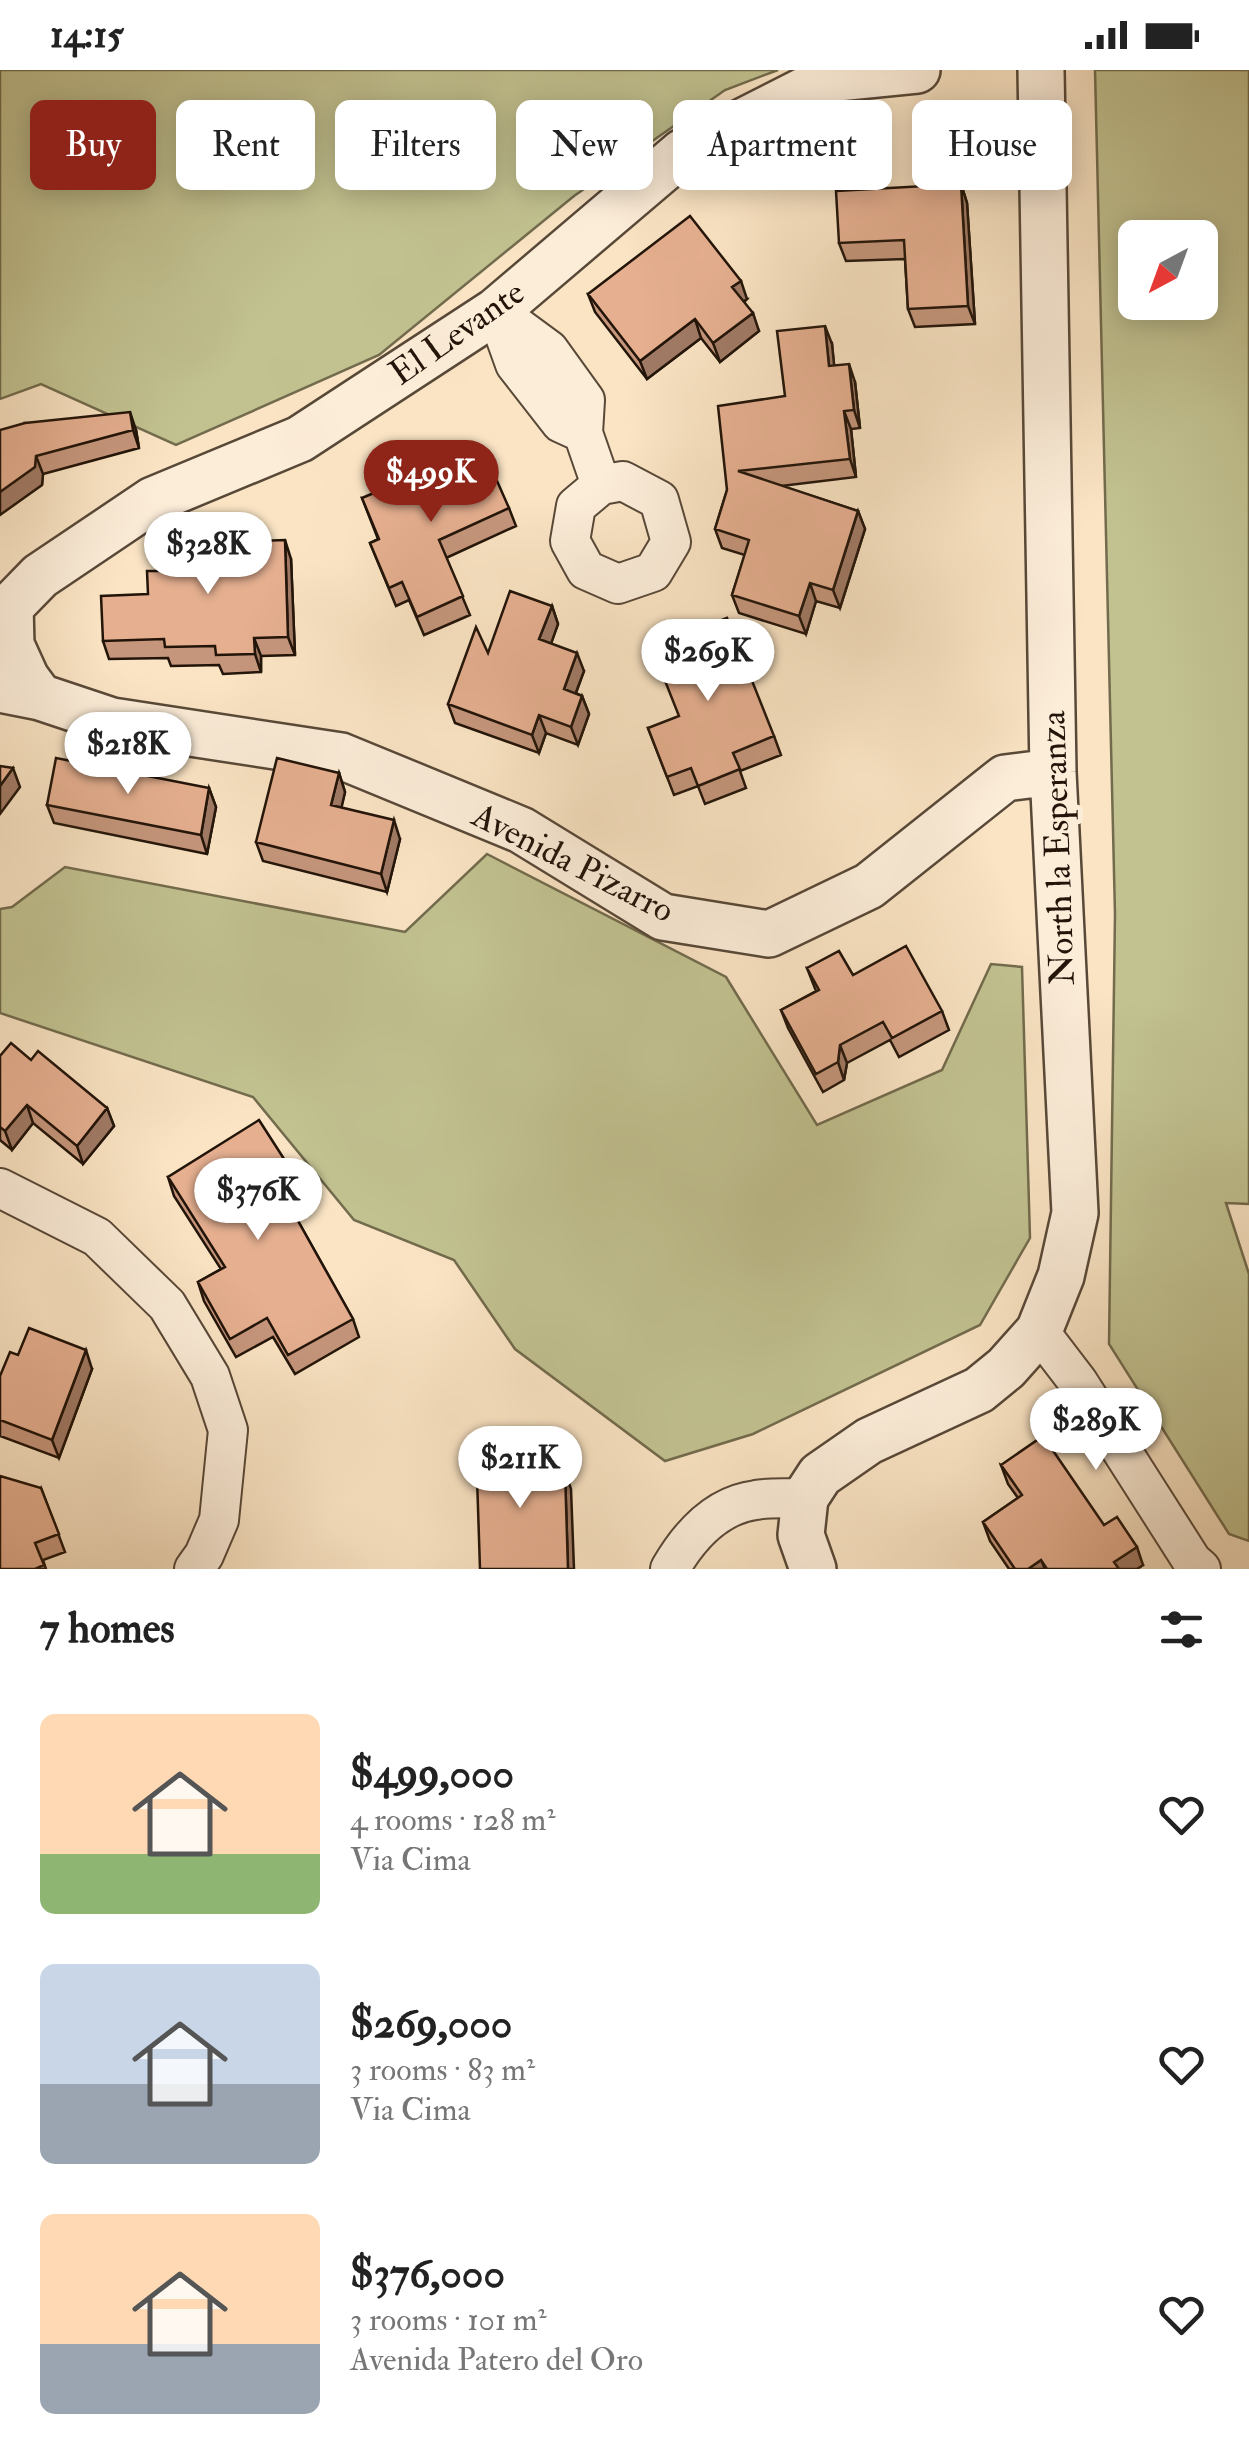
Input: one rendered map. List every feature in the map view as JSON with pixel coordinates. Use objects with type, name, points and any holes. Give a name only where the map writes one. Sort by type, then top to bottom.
[{"type":"street","name":"El Levante","points":[[5,612],[40,576],[153,500],[300,439],[496,312],[683,152],[827,79],[916,70]]},
{"type":"street","name":"North la Esperanza","points":[[805,1498],[820,1475],[870,1440],[979,1390],[1006,1368],[1039,1331],[1062,1276],[1075,1214],[1054,772],[1041,70]]},
{"type":"street","points":[[496,312],[549,350],[585,400],[583,433],[600,486]]},
{"type":"street","points":[[5,612],[11,645],[26,678],[20,693]]},
{"type":"street","name":"Avenida Pizarro","points":[[20,693],[112,721],[341,756],[521,830],[663,917],[768,934],[869,886],[1005,778],[1054,772]]},
{"type":"street","points":[[0,1188],[97,1237],[166,1305],[210,1376],[228,1430],[219,1520],[194,1569]]},
{"type":"street","points":[[1039,1331],[1078,1382],[1192,1561],[1201,1569]]},
{"type":"street","points":[[670,1569],[686,1542],[720,1512],[754,1500],[805,1498],[801,1535],[813,1569]]},
{"type":"green space","points":[[0,70],[778,70],[725,90],[711,100],[673,100],[673,127],[653,141],[653,100],[516,100],[516,190],[583,190],[379,355],[176,445],[41,384],[0,399]]},
{"type":"green space","points":[[1095,70],[1249,70],[1249,1204],[1226,1203],[1249,1274],[1249,1541],[1229,1534],[1109,1344],[1115,914]]},
{"type":"green space","points":[[487,854],[726,977],[817,1125],[942,1070],[991,964],[1022,967],[1030,1238],[980,1325],[753,1434],[665,1461],[515,1349],[454,1260],[354,1220],[253,1097],[0,1013],[0,909],[12,907],[65,867],[405,932]]},
{"type":"building","points":[[961,190],[968,306],[908,309],[904,240],[839,243],[836,191]]},
{"type":"building","points":[[690,216],[741,281],[732,287],[753,313],[713,343],[695,319],[640,361],[588,294]]},
{"type":"building","points":[[825,326],[829,366],[849,364],[854,410],[844,411],[850,459],[738,471],[858,511],[833,590],[810,583],[799,616],[732,595],[749,540],[715,529],[727,490],[718,406],[785,396],[777,331]]},
{"type":"building","points":[[130,412],[133,430],[36,456],[35,467],[0,492],[0,430],[25,423]]},
{"type":"building","points":[[482,447],[509,508],[439,540],[463,596],[417,617],[402,582],[389,588],[370,543],[379,539],[362,498]]},
{"type":"building","points":[[257,530],[258,541],[285,540],[288,637],[254,638],[255,654],[216,655],[215,646],[165,647],[164,639],[103,641],[101,596],[148,594],[147,571],[166,571],[165,548],[206,546],[205,531]]},
{"type":"building","points":[[510,591],[552,606],[539,639],[577,653],[564,689],[582,696],[571,727],[539,715],[532,735],[448,704],[476,627],[488,653]]},
{"type":"building","points":[[727,618],[774,736],[733,753],[740,769],[698,786],[691,768],[667,777],[648,728],[679,716],[652,648]]},
{"type":"building","points":[[56,758],[209,788],[201,835],[47,805]]},
{"type":"building","points":[[277,758],[339,773],[331,805],[394,820],[381,874],[256,842]]},
{"type":"building","points":[[0,766],[13,768],[0,786]]},
{"type":"building","points":[[906,946],[942,1011],[892,1038],[883,1022],[840,1045],[838,1062],[816,1074],[781,1010],[819,990],[807,968],[839,951],[853,975]]},
{"type":"building","points":[[11,1043],[31,1060],[38,1051],[107,1108],[77,1146],[27,1105],[5,1131],[0,1127],[0,1056]]},
{"type":"building","points":[[259,1120],[295,1176],[279,1187],[353,1319],[288,1355],[267,1318],[230,1339],[198,1282],[225,1267],[168,1177]]},
{"type":"building","points":[[29,1328],[86,1350],[52,1440],[0,1420],[0,1376],[10,1352],[18,1355]]},
{"type":"building","points":[[1043,1436],[1104,1525],[1117,1517],[1137,1547],[1114,1562],[1119,1569],[1047,1569],[1041,1560],[1028,1569],[1015,1569],[983,1522],[1022,1495],[1001,1465]]},
{"type":"building","points":[[535,1445],[536,1471],[565,1471],[568,1569],[480,1569],[476,1447]]},
{"type":"building","points":[[0,1476],[41,1488],[59,1534],[35,1543],[44,1565],[35,1569],[0,1569]]}]
